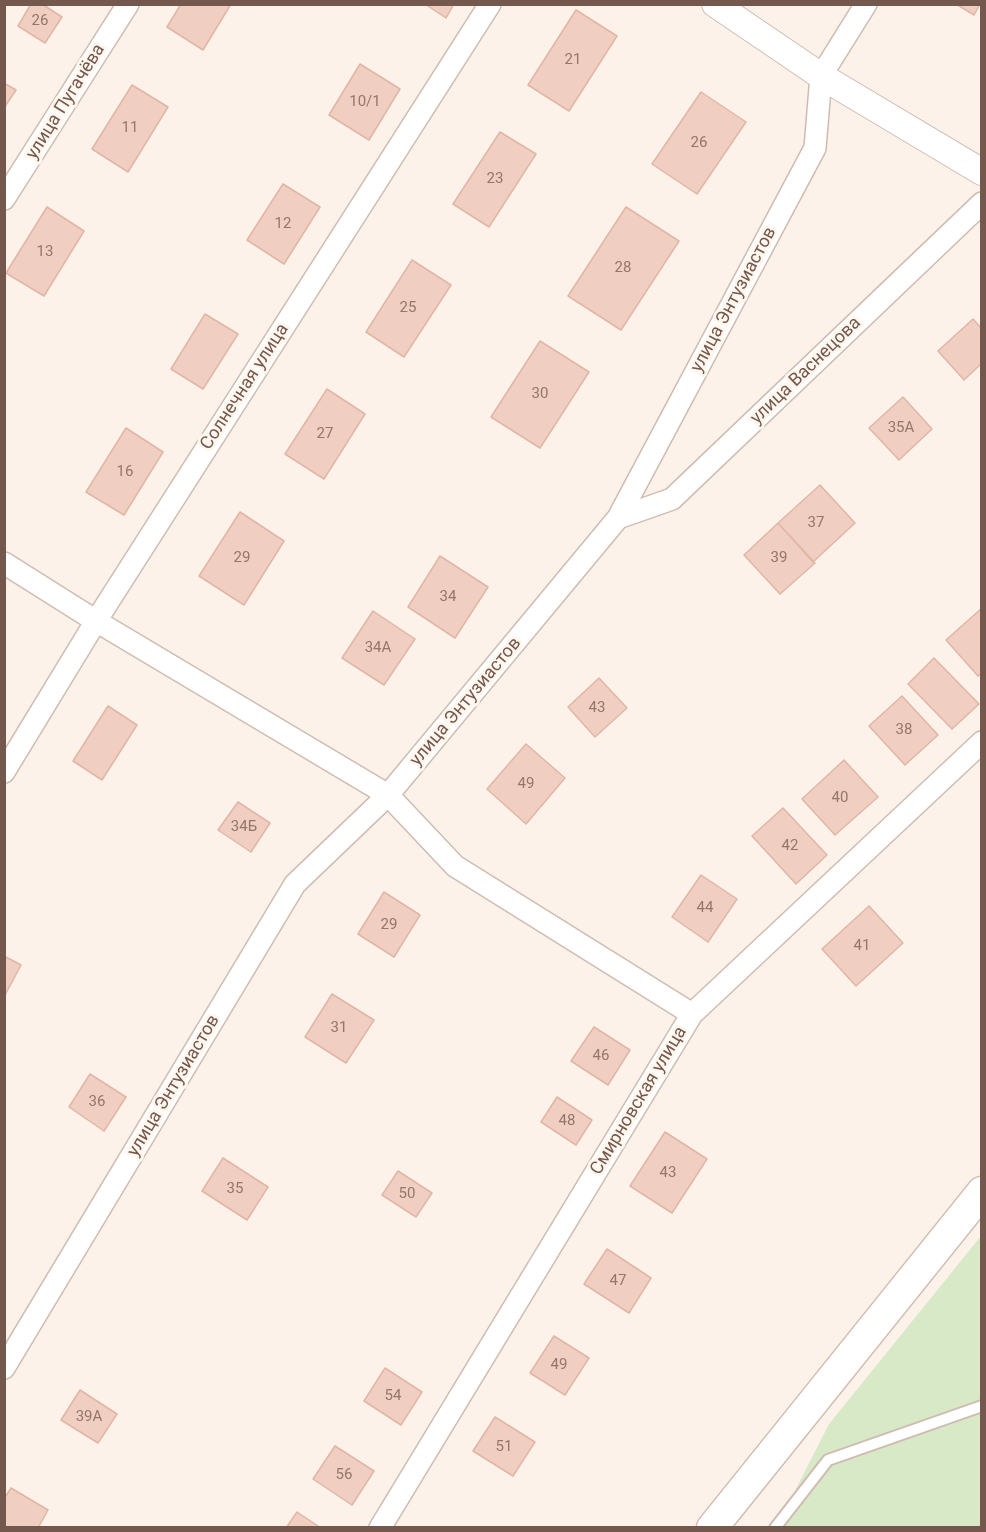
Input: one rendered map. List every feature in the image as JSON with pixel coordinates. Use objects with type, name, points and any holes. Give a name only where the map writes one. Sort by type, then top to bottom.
[{"type":"main road","points":[[712,1527],[981,1192]]},
{"type":"street","name":"улица Пугачёва","points":[[4,199],[128,4]]},
{"type":"street","name":"Солнечная улица","points":[[4,772],[96,621],[490,4]]},
{"type":"street","points":[[716,4],[821,76],[981,172]]},
{"type":"street","name":"улица Энтузиастов","points":[[4,1368],[295,884],[388,795],[618,518],[815,148],[821,76],[866,4]]},
{"type":"street","name":"улица Васнецова","points":[[618,518],[672,499],[981,202]]},
{"type":"street","points":[[4,563],[96,621],[388,795],[455,866],[692,1014]]},
{"type":"street","name":"Смирновская улица","points":[[380,1527],[692,1014],[981,742]]},
{"type":"lane","points":[[775,1527],[828,1460],[981,1406]]},
{"type":"green space","points":[[981,1236],[981,1527],[776,1528],[829,1424]]},
{"type":"building","points":[[31,4],[42,4],[62,17],[45,43],[18,26]]},
{"type":"building","points":[[181,4],[231,4],[203,50],[167,27]]},
{"type":"building","points":[[425,4],[454,4],[446,18]]},
{"type":"building","points":[[956,4],[980,4],[974,15]]},
{"type":"building","points":[[576,10],[617,36],[569,111],[528,85]]},
{"type":"building","points":[[360,64],[400,89],[369,140],[329,115]]},
{"type":"building","points":[[4,83],[16,90],[4,108]]},
{"type":"building","points":[[132,85],[168,107],[128,172],[92,149]]},
{"type":"building","points":[[701,92],[746,122],[697,194],[652,164]]},
{"type":"building","points":[[500,132],[536,154],[489,227],[453,204]]},
{"type":"building","points":[[283,184],[320,207],[284,264],[247,240]]},
{"type":"building","points":[[47,207],[84,231],[44,296],[6,273]]},
{"type":"building","points":[[626,207],[679,241],[621,330],[568,296]]},
{"type":"building","points":[[412,260],[451,285],[404,357],[366,332]]},
{"type":"building","points":[[205,314],[238,334],[203,389],[171,369]]},
{"type":"building","points":[[973,319],[982,329],[982,363],[964,380],[938,351]]},
{"type":"building","points":[[540,341],[589,372],[540,448],[491,417]]},
{"type":"building","points":[[327,389],[365,414],[324,479],[285,454]]},
{"type":"building","points":[[903,397],[932,429],[899,460],[869,428]]},
{"type":"building","points":[[126,428],[163,452],[124,515],[86,492]]},
{"type":"building","points":[[820,485],[855,523],[813,562],[778,523]]},
{"type":"building","points":[[240,512],[284,541],[244,605],[199,576]]},
{"type":"building","points":[[778,523],[815,563],[780,594],[744,555]]},
{"type":"building","points":[[440,556],[488,587],[455,638],[408,607]]},
{"type":"building","points":[[982,608],[982,673],[978,676],[946,640]]},
{"type":"building","points":[[373,611],[415,639],[384,685],[342,658]]},
{"type":"building","points":[[934,658],[979,704],[952,729],[908,684]]},
{"type":"building","points":[[599,678],[627,708],[595,737],[568,707]]},
{"type":"building","points":[[902,696],[938,735],[905,765],[869,726]]},
{"type":"building","points":[[108,706],[137,725],[102,780],[73,761]]},
{"type":"building","points":[[526,744],[565,778],[526,824],[487,789]]},
{"type":"building","points":[[844,760],[878,797],[835,835],[802,799]]},
{"type":"building","points":[[238,802],[270,823],[251,852],[218,830]]},
{"type":"building","points":[[783,808],[827,855],[796,884],[752,836]]},
{"type":"building","points":[[701,875],[737,899],[708,942],[672,917]]},
{"type":"building","points":[[384,892],[420,915],[394,957],[358,934]]},
{"type":"building","points":[[869,906],[903,943],[856,986],[822,949]]},
{"type":"building","points":[[4,956],[21,965],[4,997]]},
{"type":"building","points":[[332,994],[374,1020],[346,1063],[305,1037]]},
{"type":"building","points":[[594,1027],[630,1050],[608,1085],[571,1061]]},
{"type":"building","points":[[90,1074],[126,1097],[104,1131],[69,1107]]},
{"type":"building","points":[[557,1097],[592,1120],[576,1145],[541,1122]]},
{"type":"building","points":[[665,1132],[707,1159],[672,1213],[630,1186]]},
{"type":"building","points":[[223,1158],[268,1187],[247,1220],[202,1191]]},
{"type":"building","points":[[398,1171],[432,1193],[416,1217],[382,1195]]},
{"type":"building","points":[[607,1249],[651,1278],[629,1313],[584,1284]]},
{"type":"building","points":[[554,1336],[589,1358],[565,1395],[530,1373]]},
{"type":"building","points":[[385,1368],[422,1392],[401,1425],[364,1401]]},
{"type":"building","points":[[80,1390],[117,1414],[98,1443],[61,1420]]},
{"type":"building","points":[[495,1417],[535,1442],[513,1476],[473,1451]]},
{"type":"building","points":[[335,1446],[374,1471],[352,1505],[313,1479]]},
{"type":"building","points":[[11,1488],[48,1510],[38,1528],[4,1528],[4,1499]]},
{"type":"building","points":[[297,1512],[321,1528],[286,1528]]}]
